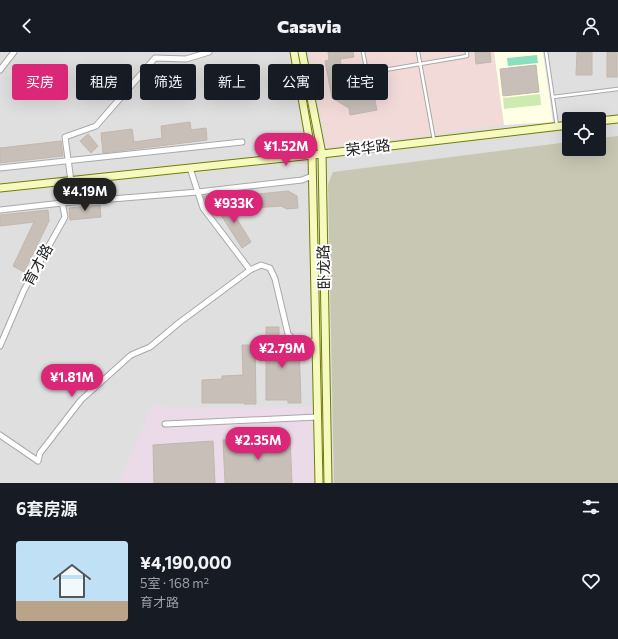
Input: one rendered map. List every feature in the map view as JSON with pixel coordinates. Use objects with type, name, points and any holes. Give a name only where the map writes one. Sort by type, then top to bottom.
[{"type":"main road","name":"卧龙路","points":[[294,52],[312,155],[319,483]]},
{"type":"main road","name":"卧龙路","points":[[302,52],[322,154],[328,483]]},
{"type":"main road","points":[[606,120],[618,119]]},
{"type":"main road","name":"荣华路","points":[[0,188],[322,154],[562,126]]},
{"type":"street","points":[[0,70],[14,52]]},
{"type":"street","points":[[71,180],[66,137],[96,126],[156,58],[186,59],[209,52]]},
{"type":"street","points":[[0,168],[242,142]]},
{"type":"street","points":[[190,168],[203,208],[250,270]]},
{"type":"street","points":[[0,210],[62,203],[198,192],[302,180],[312,176]]},
{"type":"street","name":"育才路","points":[[0,346],[24,290],[65,217],[58,182]]},
{"type":"street","points":[[0,435],[38,461],[40,453],[81,400],[131,355],[150,347],[180,322],[250,270],[261,266],[270,268],[275,279],[288,334],[294,340],[316,342]]},
{"type":"street","points":[[165,424],[318,417]]},
{"type":"lane","points":[[363,52],[367,73],[467,56],[467,52]]},
{"type":"lane","points":[[418,52],[434,141]]},
{"type":"lane","points":[[546,52],[557,126]]},
{"type":"lane","points":[[553,98],[618,89]]},
{"type":"shaded area","points":[[0,52],[618,52],[618,483],[0,483]]},
{"type":"shaded area","points":[[309,52],[494,52],[504,125],[327,148],[318,100],[324,100],[324,64],[311,64]]},
{"type":"shaded area","points":[[494,52],[543,52],[553,122],[504,125]]},
{"type":"shaded area","points":[[618,136],[618,483],[334,483],[328,184],[333,172],[562,143],[562,156],[606,156],[606,137]]},
{"type":"shaded area","points":[[154,402],[167,408],[318,407],[319,483],[118,483]]},
{"type":"green space","points":[[537,55],[538,63],[508,66],[507,58]]},
{"type":"green space","points":[[540,94],[541,105],[504,109],[503,98]]},
{"type":"building","points":[[328,52],[353,52],[354,57],[340,59],[341,64],[332,64],[332,98],[325,61],[329,60]]},
{"type":"building","points":[[475,52],[490,52],[491,62],[476,64]]},
{"type":"building","points":[[577,52],[592,52],[592,75],[576,75]]},
{"type":"building","points":[[607,52],[617,52],[617,77],[607,77]]},
{"type":"building","points":[[536,65],[539,92],[503,96],[500,69]]},
{"type":"building","points":[[335,100],[375,100],[377,110],[350,115],[349,108]]},
{"type":"building","points":[[190,122],[191,130],[206,128],[207,140],[103,153],[101,133],[132,129],[134,142],[162,138],[161,126]]},
{"type":"building","points":[[88,134],[98,146],[91,153],[80,141]]},
{"type":"building","points":[[61,141],[63,156],[0,163],[0,148]]},
{"type":"building","points":[[288,191],[297,196],[298,208],[287,209],[281,206],[239,209],[238,196]]},
{"type":"building","points":[[214,195],[215,207],[208,207],[203,196]]},
{"type":"building","points":[[226,201],[251,242],[242,248],[216,207]]},
{"type":"building","points":[[100,205],[101,217],[70,220],[69,208]]},
{"type":"building","points":[[48,210],[49,221],[24,272],[13,266],[34,222],[0,226],[0,215]]},
{"type":"building","points":[[266,327],[279,327],[279,344],[299,344],[301,403],[288,403],[288,400],[266,400]]},
{"type":"building","points":[[242,345],[255,345],[256,404],[202,403],[202,380],[222,379],[222,376],[243,375]]},
{"type":"building","points":[[290,437],[292,483],[225,483],[223,440]]},
{"type":"building","points":[[213,441],[215,483],[154,483],[153,445]]}]
